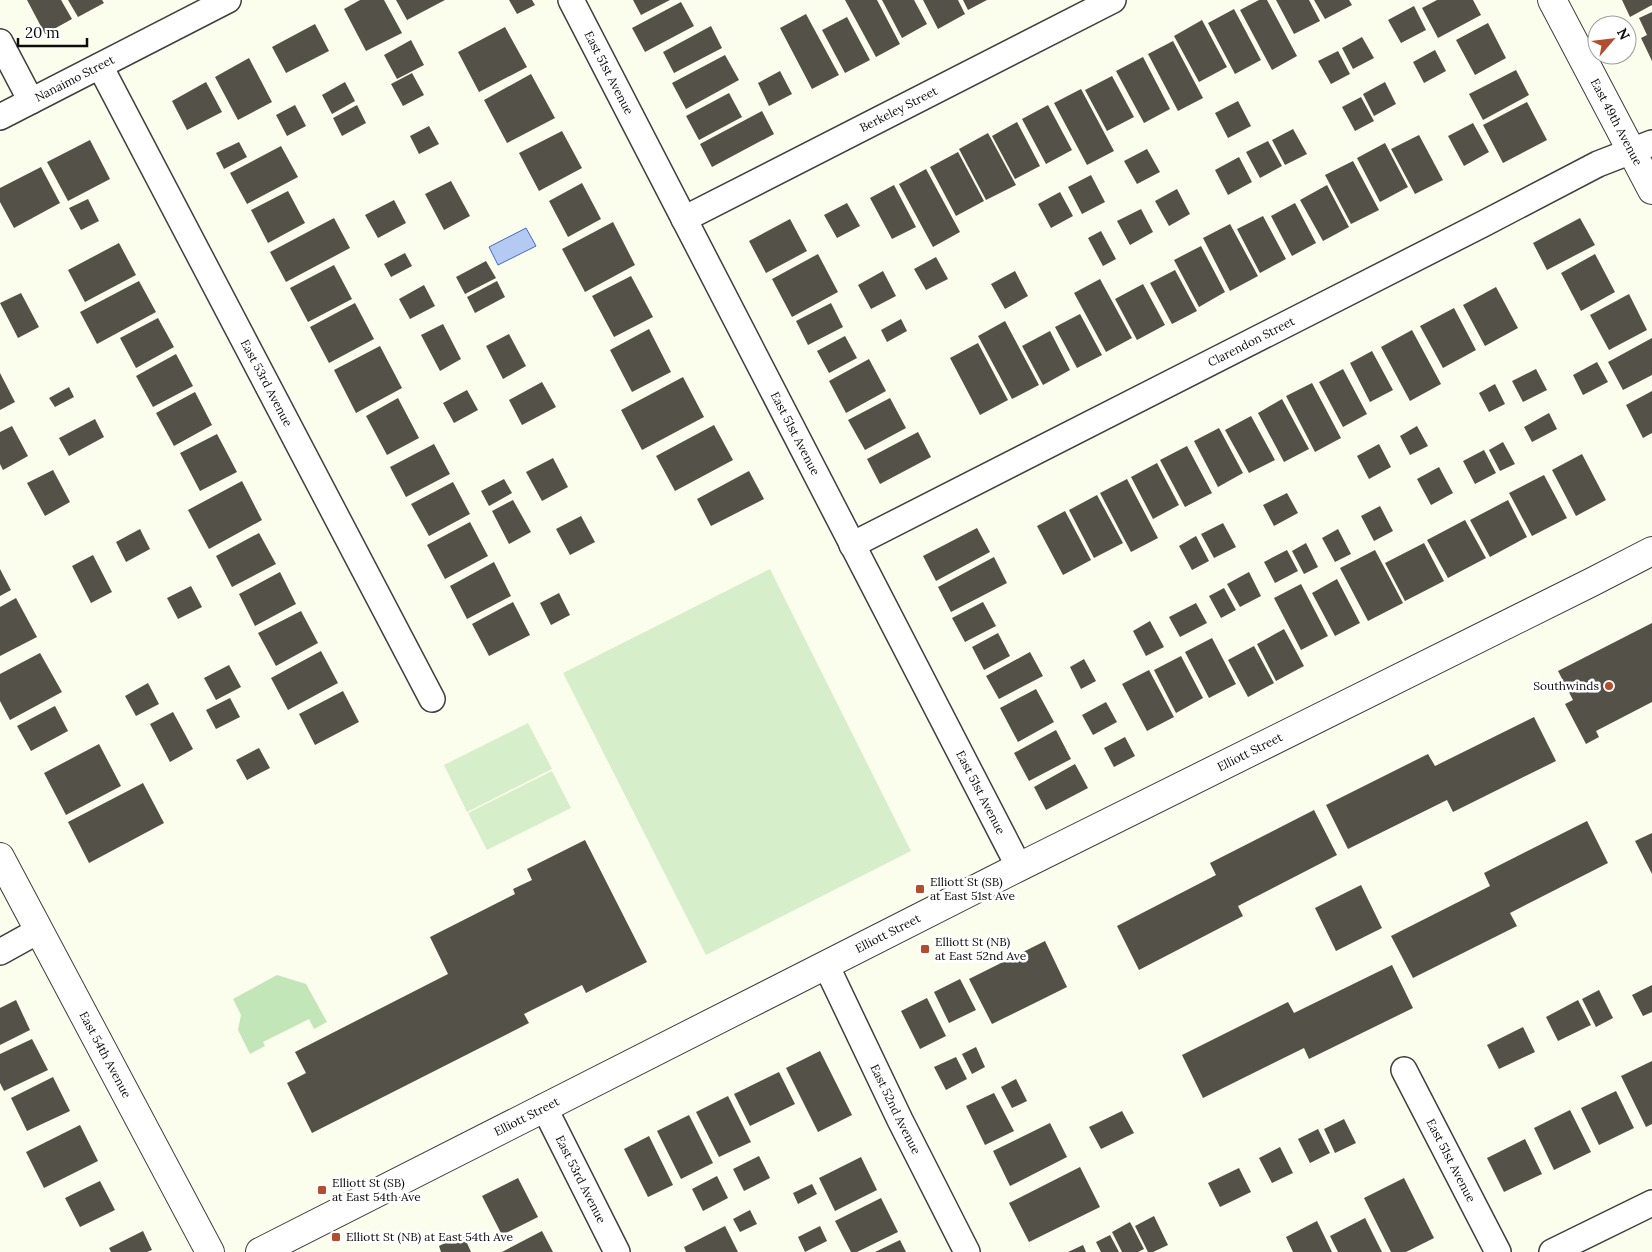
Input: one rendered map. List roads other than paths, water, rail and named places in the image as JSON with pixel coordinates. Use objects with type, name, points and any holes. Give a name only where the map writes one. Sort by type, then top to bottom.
[{"type":"street","name":"Nanaimo Street","points":[[0,117],[228,0]]},
{"type":"street","name":"East 51st Avenue","points":[[571,0],[1019,866]]},
{"type":"street","name":"Berkeley Street","points":[[684,219],[1113,0]]},
{"type":"street","name":"East 49th Avenue","points":[[1552,0],[1642,147],[1652,190]]},
{"type":"street","points":[[0,42],[31,101]]},
{"type":"street","name":"East 53rd Avenue","points":[[100,66],[432,698]]},
{"type":"street","name":"Clarendon Street","points":[[852,545],[1598,164],[1642,147]]},
{"type":"street","name":"Elliott Street","points":[[260,1252],[1019,866],[1652,551]]},
{"type":"street","name":"East 54th Avenue","points":[[0,857],[210,1252]]},
{"type":"street","points":[[0,952],[38,931]]},
{"type":"street","name":"East 52nd Avenue","points":[[826,965],[900,1120],[967,1252]]},
{"type":"street","name":"East 51st Avenue","points":[[1404,1070],[1498,1252]]},
{"type":"street","name":"East 53rd Avenue","points":[[544,1107],[617,1252]]},
{"type":"street","points":[[1552,1252],[1652,1203]]},
{"type":"water","points":[[526,228],[536,246],[498,265],[489,247]]},
{"type":"place","name":"Southwinds","points":[[1609,686]]},
{"type":"place","name":"Elliott St (SB) at East 51st Ave","points":[[920,889]]},
{"type":"place","name":"Elliott St (NB) at East 52nd Ave","points":[[925,949]]},
{"type":"place","name":"Elliott St (SB) at East 54th Ave","points":[[322,1190]]},
{"type":"place","name":"Elliott St (NB) at East 54th Ave","points":[[336,1237]]}]
